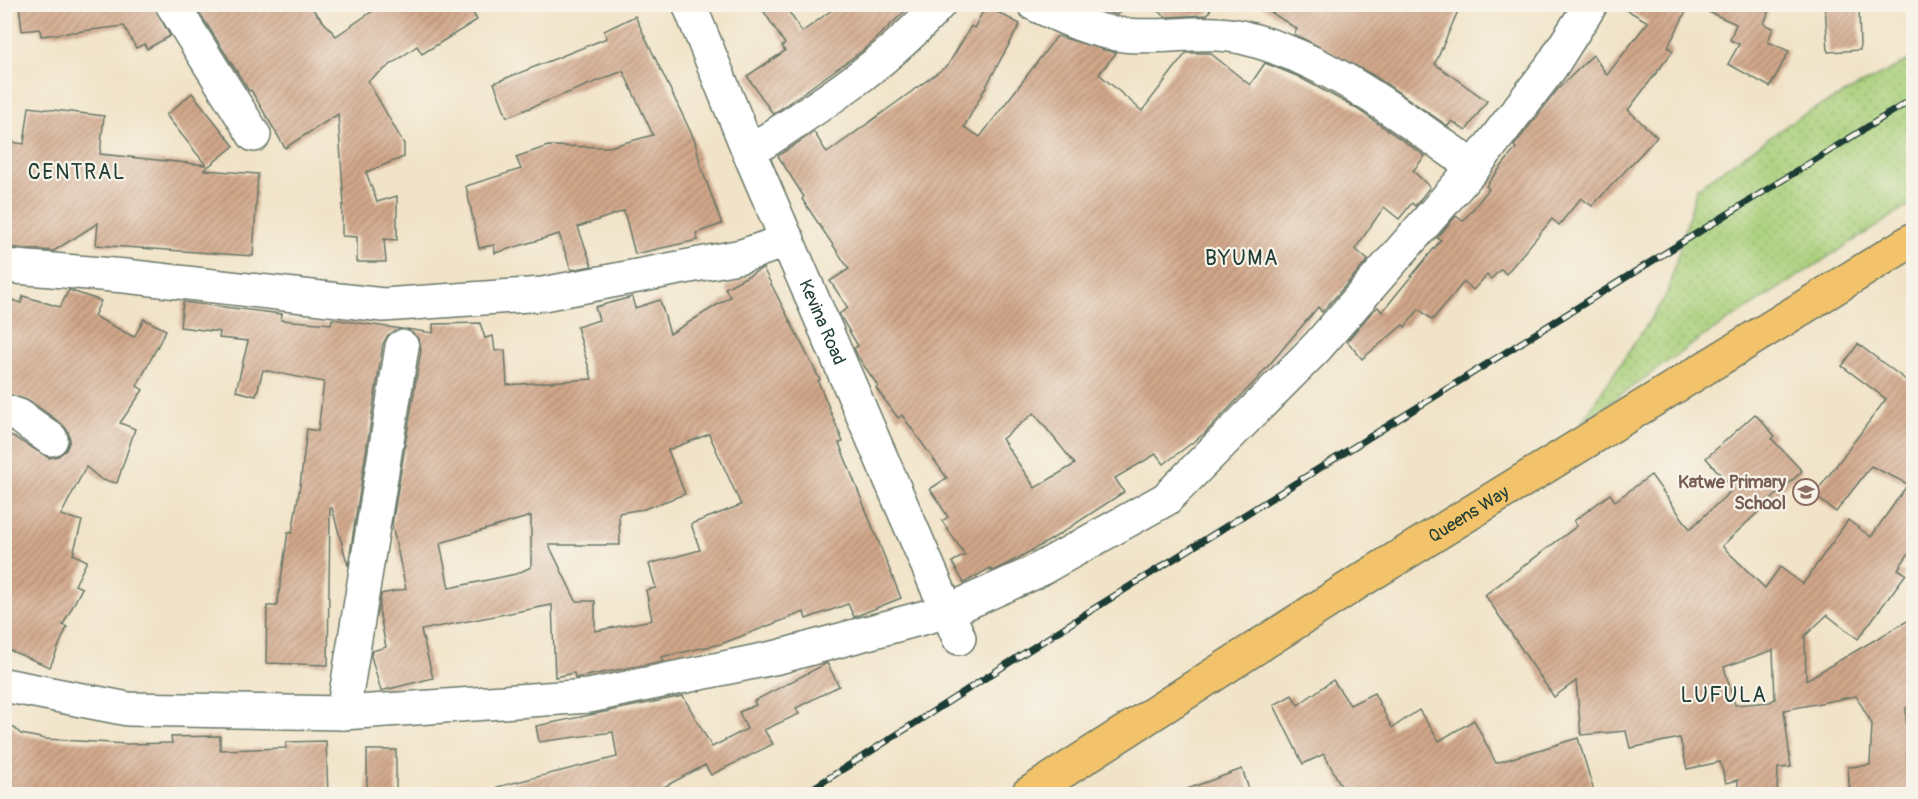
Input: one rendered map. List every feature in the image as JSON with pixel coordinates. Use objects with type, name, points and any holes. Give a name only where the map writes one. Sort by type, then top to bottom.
[{"type":"highway","name":"Queens Way","points":[[1028,795],[1360,581],[1914,239]]},
{"type":"street","points":[[172,4],[254,135]]},
{"type":"street","name":"Kevina Road","points":[[689,4],[749,152],[954,625]]},
{"type":"street","points":[[749,152],[873,67],[915,32],[939,4]]},
{"type":"street","points":[[1034,4],[1085,28],[1124,35],[1168,37],[1213,33],[1242,38],[1316,63],[1364,90],[1474,167]]},
{"type":"street","points":[[4,684],[128,709],[343,713],[589,696],[778,657],[954,625],[1033,573],[1166,499],[1317,347],[1474,167],[1551,67],[1591,4]]},
{"type":"street","points":[[4,266],[125,276],[383,305],[543,294],[742,256],[788,240]]},
{"type":"street","points":[[343,713],[402,347]]},
{"type":"street","points":[[4,411],[19,416],[51,440]]},
{"type":"green space","points":[[1913,58],[1913,203],[1704,336],[1581,423],[1666,296],[1697,188],[1799,117]]},
{"type":"building","points":[[19,4],[153,4],[170,36],[147,49],[144,44],[136,48],[124,26],[41,36],[40,29],[22,31]]},
{"type":"building","points":[[194,4],[308,4],[336,36],[383,4],[468,4],[477,20],[422,54],[417,46],[368,81],[404,144],[404,157],[366,172],[377,202],[397,196],[397,240],[384,239],[386,262],[357,262],[357,237],[342,236],[342,205],[344,205],[338,114],[285,148],[251,90],[249,91]]},
{"type":"building","points":[[759,4],[784,4],[802,32],[840,4],[913,4],[862,51],[773,114],[747,76],[785,51],[782,46],[785,44]]},
{"type":"building","points":[[1091,4],[1126,4],[1117,15],[1089,7]]},
{"type":"building","points":[[1148,4],[1214,4],[1207,15],[1166,17]]},
{"type":"building","points":[[1258,4],[1461,4],[1435,64],[1487,101],[1466,131],[1452,121],[1448,126],[1373,75],[1294,34],[1297,29]]},
{"type":"building","points":[[1616,4],[1690,4],[1668,47],[1673,51],[1628,110],[1657,137],[1592,206],[1581,198],[1559,225],[1552,219],[1506,274],[1501,269],[1491,279],[1487,275],[1473,290],[1464,282],[1432,320],[1419,309],[1405,327],[1403,325],[1362,359],[1347,341],[1378,307],[1382,312],[1441,240],[1437,238],[1456,216],[1463,221],[1489,189],[1486,186],[1516,148],[1514,146],[1558,89],[1593,55],[1607,75],[1648,22]]},
{"type":"building","points":[[1691,4],[1771,4],[1764,24],[1773,28],[1768,42],[1789,51],[1770,87],[1728,64],[1739,44],[1730,40],[1736,24]]},
{"type":"building","points":[[1825,4],[1859,4],[1860,50],[1828,52]]},
{"type":"building","points":[[986,6],[1020,24],[964,127],[980,137],[1057,36],[1116,53],[1099,74],[1142,111],[1186,53],[1210,53],[1250,85],[1265,63],[1297,76],[1354,107],[1425,156],[1413,171],[1430,187],[1415,206],[1412,203],[1399,219],[1384,207],[1355,249],[1368,260],[1322,312],[1318,307],[1259,377],[1205,433],[1164,464],[1156,454],[1115,478],[1124,492],[1052,539],[1009,563],[992,571],[990,568],[964,583],[952,562],[965,555],[942,521],[948,517],[930,489],[947,478],[902,415],[898,418],[876,388],[878,386],[858,357],[854,348],[858,346],[839,314],[848,308],[830,281],[849,269],[802,199],[804,197],[778,156],[814,132],[827,153],[948,65],[971,26],[974,28]],"holes":[[[1034,413],[1075,464],[1035,488],[1002,439]]]},
{"type":"building","points":[[635,16],[695,141],[701,167],[722,224],[696,233],[698,240],[635,254],[624,211],[578,227],[592,266],[571,270],[559,234],[495,253],[494,245],[479,248],[466,186],[521,169],[516,157],[548,146],[609,147],[653,135],[623,71],[507,117],[494,83],[607,38],[604,31]]},
{"type":"building","points":[[192,93],[234,146],[204,170],[258,174],[253,256],[96,245],[98,223],[54,251],[4,247],[4,141],[24,144],[29,107],[104,116],[100,154],[206,165],[166,115]]},
{"type":"building","points":[[763,268],[820,380],[818,381],[843,442],[839,443],[901,598],[854,617],[848,604],[806,619],[804,612],[721,644],[661,657],[664,661],[575,678],[574,673],[555,677],[552,605],[421,630],[433,678],[381,691],[371,656],[372,651],[386,647],[379,610],[381,594],[406,589],[392,525],[421,350],[419,340],[407,329],[433,333],[433,324],[480,323],[485,338],[493,336],[495,351],[505,350],[507,385],[592,379],[577,327],[599,320],[595,307],[632,297],[635,308],[660,300],[670,334],[730,297],[725,288]],"holes":[[[709,434],[741,505],[691,524],[700,550],[649,564],[656,588],[646,590],[652,620],[595,631],[595,601],[576,601],[549,545],[620,545],[619,513],[644,509],[685,494],[668,450]],[[531,516],[531,567],[516,574],[449,588],[440,543]]]},
{"type":"building","points":[[69,290],[101,301],[94,316],[134,337],[144,319],[166,330],[137,386],[143,390],[120,423],[135,429],[117,483],[102,480],[86,467],[61,515],[82,521],[73,554],[87,561],[75,585],[82,588],[63,625],[67,627],[50,667],[4,648],[4,431],[49,458],[58,456],[66,450],[70,440],[68,431],[62,424],[30,401],[4,393],[4,297],[21,303],[23,296],[60,307]]},
{"type":"building","points":[[183,302],[282,314],[281,320],[331,324],[332,319],[402,329],[388,335],[383,344],[348,566],[332,508],[330,508],[328,665],[266,663],[267,606],[277,606],[288,532],[292,533],[300,486],[307,429],[318,431],[324,382],[263,370],[256,396],[236,391],[248,341],[219,338],[220,332],[180,327]]},
{"type":"building","points":[[1858,344],[1914,386],[1914,546],[1898,569],[1906,574],[1858,639],[1827,615],[1805,636],[1806,680],[1914,617],[1914,704],[1906,708],[1907,763],[1914,762],[1914,795],[1850,795],[1848,767],[1870,765],[1872,724],[1856,696],[1784,710],[1791,767],[1778,768],[1777,795],[1738,795],[1738,780],[1726,783],[1720,762],[1687,769],[1680,738],[1630,748],[1626,731],[1581,735],[1576,681],[1554,697],[1485,595],[1577,526],[1574,521],[1610,494],[1615,501],[1651,475],[1690,529],[1733,489],[1706,458],[1755,414],[1775,436],[1772,439],[1802,471],[1722,546],[1765,588],[1780,567],[1803,584],[1848,520],[1871,537],[1908,484],[1871,466],[1836,512],[1814,495],[1886,399],[1842,366]],"holes":[[[1773,650],[1775,699],[1770,702],[1735,705],[1724,667]]]},
{"type":"building","points":[[827,663],[839,686],[796,708],[799,714],[764,730],[773,744],[711,775],[705,765],[662,788],[664,795],[498,795],[497,787],[617,757],[613,732],[539,742],[536,726],[683,696],[712,747],[747,729],[739,712],[756,705],[754,701]]},
{"type":"building","points":[[1333,680],[1350,705],[1374,693],[1392,728],[1419,710],[1439,741],[1474,720],[1496,763],[1578,738],[1595,795],[1346,795],[1324,754],[1303,764],[1274,705],[1292,695],[1298,705]]},
{"type":"building","points":[[4,719],[21,734],[46,739],[127,744],[172,743],[171,737],[220,736],[220,750],[286,748],[286,742],[326,741],[328,795],[4,795]]},
{"type":"building","points":[[367,750],[396,750],[396,795],[367,795]]},
{"type":"building","points":[[1242,769],[1251,795],[1179,795],[1179,792]]},
{"type":"railway","points":[[804,794],[1087,613],[1914,98]]},
{"type":"place","name":"Katwe Primary School","points":[[1806,492]]},
{"type":"district","name":"CENTRAL","points":[[77,172]]},
{"type":"district","name":"BYUMA","points":[[1242,258]]},
{"type":"district","name":"LUFULA","points":[[1724,695]]}]
